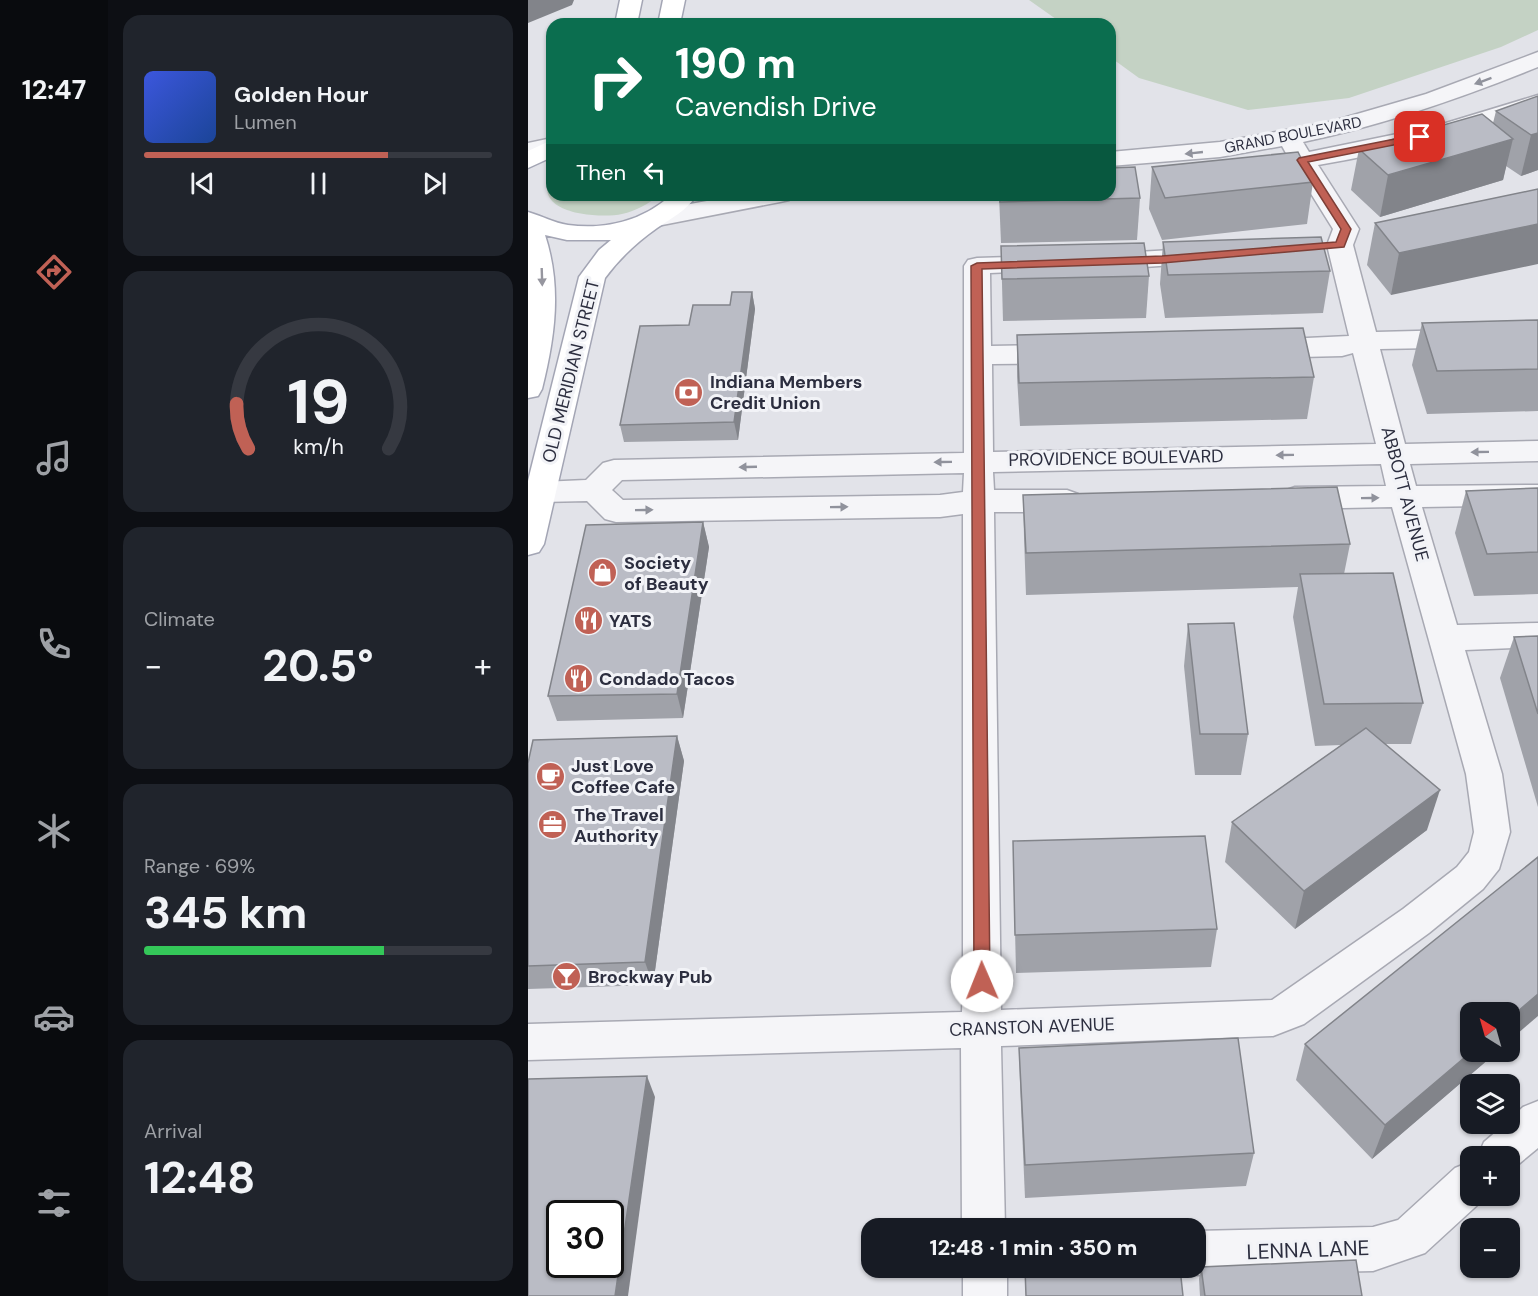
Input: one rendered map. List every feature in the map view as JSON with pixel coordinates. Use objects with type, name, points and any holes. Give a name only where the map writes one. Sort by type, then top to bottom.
[{"type":"main road","points":[[627,18],[631,0]]},
{"type":"main road","points":[[670,18],[674,0]]},
{"type":"main road","points":[[528,161],[546,150]]},
{"type":"main road","name":"OLD MERIDIAN STREET","points":[[528,544],[592,277],[608,256],[677,201]]},
{"type":"main road","points":[[528,220],[553,230],[585,234],[619,231],[654,219]]},
{"type":"main road","name":"OLD MERIDIAN STREET","points":[[528,220],[540,258],[543,301],[542,336],[528,389]]},
{"type":"street","name":"GRAND BOULEVARD","points":[[1116,176],[1227,171],[1296,150],[1538,60]]},
{"type":"street","name":"GRAND BOULEVARD","points":[[1116,159],[1296,150],[1430,135],[1538,102]]},
{"type":"street","points":[[528,150],[546,147]]},
{"type":"street","name":"ABBOTT AVENUE","points":[[1296,150],[1346,229],[1330,246],[1365,341],[1404,497],[1484,774],[1492,832],[1483,861]]},
{"type":"street","points":[[654,219],[748,201]]},
{"type":"street","points":[[1330,246],[1370,241]]},
{"type":"street","points":[[984,1218],[980,1029],[982,981],[977,530],[979,461],[976,355],[977,266],[1228,254]]},
{"type":"street","points":[[1236,350],[1342,347],[1365,341],[1538,337]]},
{"type":"street","points":[[976,355],[1083,353]]},
{"type":"street","name":"PROVIDENCE BOULEVARD","points":[[594,490],[614,470],[1538,451]]},
{"type":"street","points":[[541,492],[594,490],[616,511],[940,506],[979,501],[1097,500]]},
{"type":"street","points":[[1263,499],[1538,495]]},
{"type":"street","points":[[1445,638],[1538,634]]},
{"type":"street","name":"CRANSTON AVENUE","points":[[528,1042],[760,1038],[1273,1018],[1290,1011],[1416,921],[1470,878],[1483,861]]},
{"type":"street","points":[[1510,1146],[1538,1121]]},
{"type":"street","name":"LENNA LANE","points":[[1206,1253],[1373,1249],[1410,1238],[1460,1192]]},
{"type":"street","points":[[985,1278],[985,1296]]},
{"type":"green space","points":[[1029,0],[1538,0],[1538,30],[1501,47],[1349,98],[1248,110],[1139,78],[1116,61],[1116,18],[1054,18]]},
{"type":"green space","points":[[553,201],[651,201],[632,211],[612,215],[584,214],[558,206]]},
{"type":"building","points":[[1538,96],[1538,133],[1531,135],[1496,111]]},
{"type":"building","points":[[1482,114],[1513,139],[1388,175],[1359,149]]},
{"type":"building","points":[[1298,152],[1313,182],[1165,198],[1152,167]]},
{"type":"building","points":[[1135,167],[1140,198],[1116,199],[1116,168]]},
{"type":"building","points":[[1538,189],[1538,224],[1399,253],[1375,223]]},
{"type":"building","points":[[1321,237],[1330,271],[1168,275],[1163,242]]},
{"type":"building","points":[[1144,243],[1149,276],[1002,279],[1001,246]]},
{"type":"building","name":"Indiana Members Credit Union","points":[[732,292],[752,292],[734,422],[620,425],[640,326],[689,325],[693,305],[730,305]]},
{"type":"building","points":[[1538,320],[1538,369],[1437,371],[1422,323]]},
{"type":"building","points":[[1303,328],[1314,377],[1019,383],[1017,335]]},
{"type":"building","points":[[1337,487],[1350,544],[1026,553],[1023,495]]},
{"type":"building","points":[[1538,488],[1538,552],[1487,554],[1466,491]]},
{"type":"building","points":[[703,522],[677,694],[548,696],[586,525]]},
{"type":"building","points":[[1393,573],[1423,703],[1324,704],[1300,574]]},
{"type":"building","points":[[1234,623],[1248,734],[1200,734],[1188,624]]},
{"type":"building","points":[[1538,636],[1538,714],[1514,637]]},
{"type":"building","points":[[1366,728],[1440,790],[1304,891],[1232,822]]},
{"type":"building","points":[[677,736],[645,962],[528,966],[528,763],[533,740]]},
{"type":"building","points":[[1205,836],[1217,929],[1015,935],[1013,841]]},
{"type":"building","points":[[1538,857],[1538,994],[1520,1010],[1520,1002],[1460,1002],[1460,1061],[1385,1125],[1305,1044]]},
{"type":"building","points":[[1238,1038],[1254,1153],[1025,1165],[1019,1048]]},
{"type":"building","points":[[647,1076],[624,1234],[624,1200],[546,1200],[546,1278],[618,1278],[615,1296],[528,1296],[528,1079]]},
{"type":"building","points":[[1356,1260],[1362,1296],[1205,1296],[1203,1278],[1206,1278],[1206,1267]]},
{"type":"building","points":[[1025,1278],[1181,1278],[1183,1296],[1026,1296]]},
{"type":"place","name":"Indiana Members Credit Union","points":[[689,392]]},
{"type":"place","name":"Society of Beauty","points":[[603,573]]},
{"type":"place","name":"YATS","points":[[588,621]]},
{"type":"place","name":"Condado Tacos","points":[[578,679]]},
{"type":"place","name":"Just Love Coffee Cafe","points":[[550,776]]},
{"type":"place","name":"The Travel Authority","points":[[553,825]]},
{"type":"place","name":"Brockway Pub","points":[[567,977]]},
{"type":"route","points":[[982,981],[977,530],[980,444],[976,355],[977,266],[1162,260],[1341,245],[1346,229],[1302,160],[1420,137]]}]
